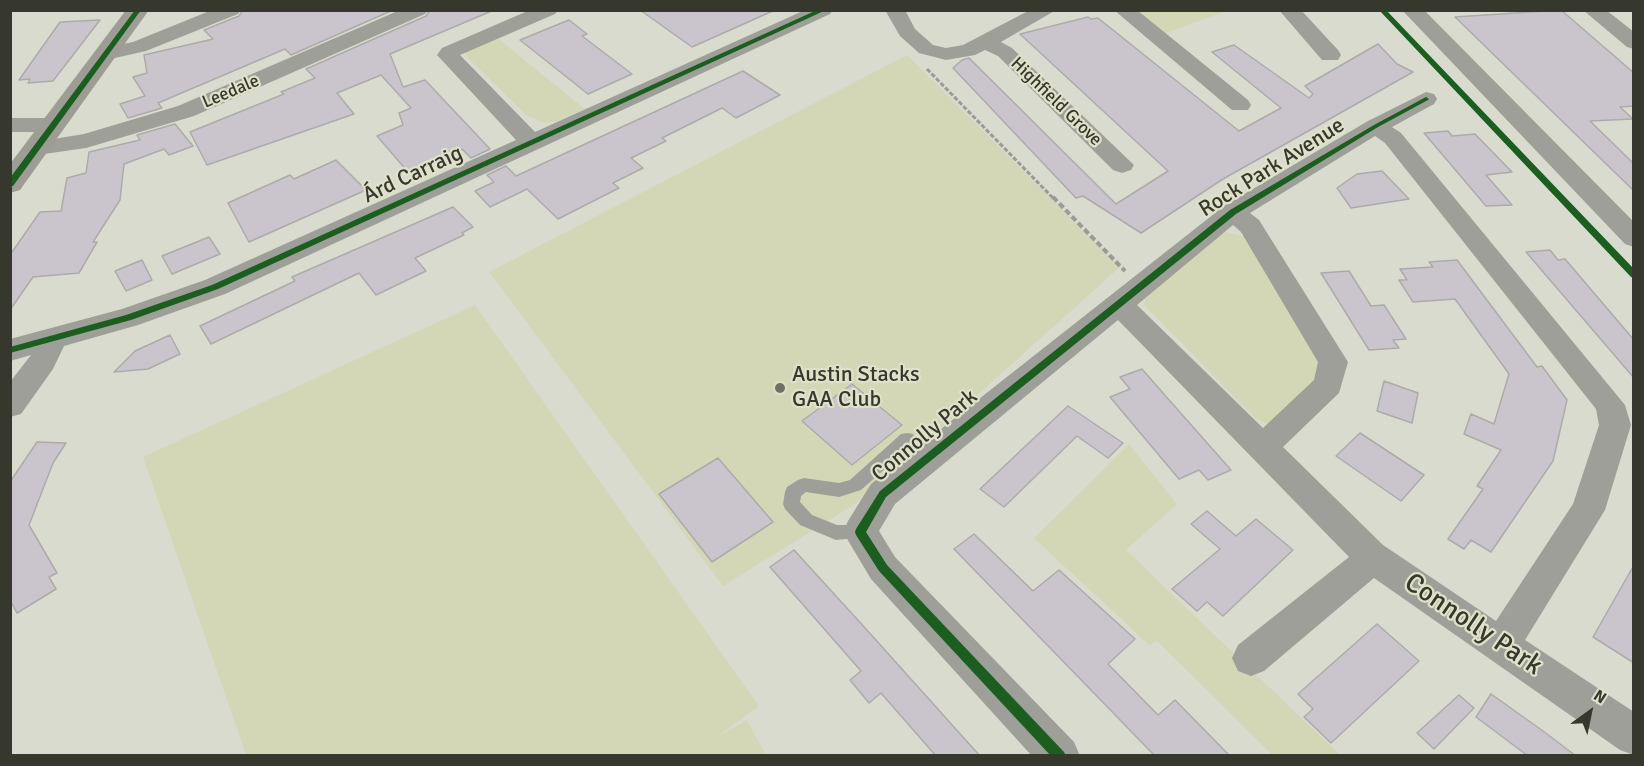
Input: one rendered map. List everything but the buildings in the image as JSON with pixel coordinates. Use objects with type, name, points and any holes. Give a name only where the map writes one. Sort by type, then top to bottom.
[{"type":"main road","points":[[10,184],[138,10]]},
{"type":"street","points":[[106,54],[139,47],[231,10]]},
{"type":"street","name":"Leedale","points":[[37,148],[86,141],[186,111],[418,10]]},
{"type":"street","points":[[531,142],[448,55],[449,52],[548,10]]},
{"type":"street","name":"Árd Carraig","points":[[10,350],[178,302],[822,10]]},
{"type":"street","name":"Highfield Grove","points":[[895,10],[898,19],[926,49],[946,54],[968,51],[987,43],[1046,10]]},
{"type":"street","points":[[1124,10],[1240,105]]},
{"type":"street","points":[[1289,10],[1330,55]]},
{"type":"street","points":[[1412,10],[1634,238]]},
{"type":"street","points":[[1593,10],[1634,43]]},
{"type":"street","name":"Highfield Grove","points":[[987,43],[1005,52],[1122,165]]},
{"type":"street","name":"Rock Park Avenue","points":[[1131,293],[1233,212],[1376,126],[1426,99]]},
{"type":"street","points":[[10,124],[54,124]]},
{"type":"street","name":"Rock Park Avenue","points":[[1376,126],[1393,138],[1610,405],[1615,425],[1588,510],[1502,644]]},
{"type":"street","name":"Rock Park Avenue","points":[[1233,212],[1250,226],[1333,362],[1328,385],[1263,447]]},
{"type":"street","name":"Connolly Park","points":[[860,532],[883,494],[1131,293],[1263,447],[1371,556],[1634,736]]},
{"type":"street","points":[[10,405],[44,361],[53,339]]},
{"type":"street","points":[[860,532],[884,568],[1060,756]]},
{"type":"street","points":[[1251,658],[1363,566],[1371,556]]},
{"type":"lane","points":[[860,532],[836,532],[807,520],[790,504],[793,492],[804,485],[839,490],[855,485],[907,439]]},
{"type":"path","points":[[916,40],[903,44],[1120,267],[1131,293]]},
{"type":"green space","points":[[1133,11],[1226,11],[1164,34]]},
{"type":"green space","points":[[496,37],[585,109],[558,121],[544,123],[527,116],[467,57],[464,51]]},
{"type":"green space","name":"Austin Stacks GAA Club","points":[[907,55],[1120,267],[857,503],[723,586],[489,272]]},
{"type":"green space","points":[[1220,231],[1247,237],[1314,347],[1319,365],[1315,380],[1268,424],[1256,419],[1144,305],[1146,295]]},
{"type":"green space","points":[[475,305],[759,706],[717,737],[747,720],[766,755],[246,755],[143,457]]},
{"type":"green space","points":[[1129,444],[1177,504],[1126,550],[1340,755],[1272,755],[1157,641],[1149,645],[1034,538]]},
{"type":"cycle path","points":[[10,184],[138,10]]},
{"type":"cycle path","points":[[10,350],[128,318],[215,287],[823,10]]},
{"type":"cycle path","points":[[1382,10],[1634,275]]},
{"type":"cycle path","points":[[1060,756],[883,568],[860,532],[883,494],[1233,212],[1376,126],[1426,99]]},
{"type":"place","name":"Austin Stacks GAA Club","points":[[780,388]]}]
